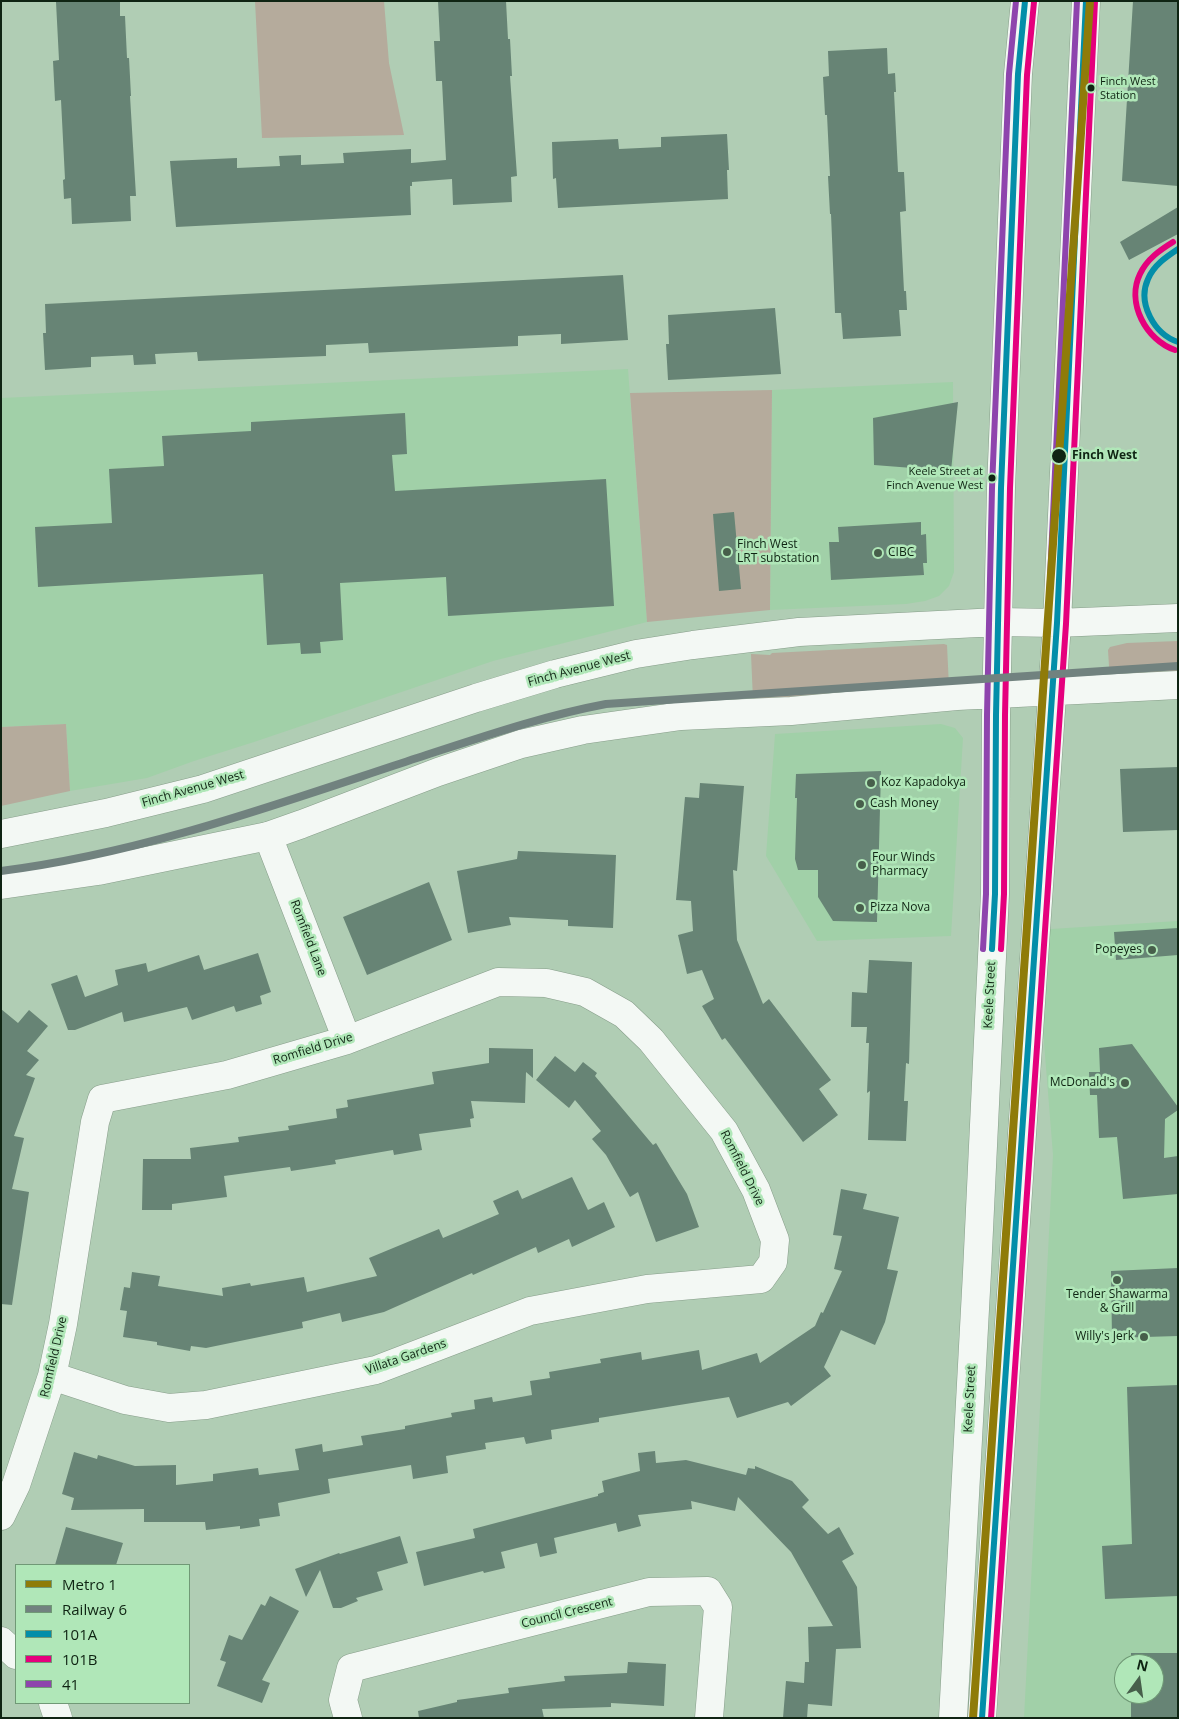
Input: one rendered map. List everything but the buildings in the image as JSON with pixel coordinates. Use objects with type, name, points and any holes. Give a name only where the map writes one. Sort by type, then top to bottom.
[{"type":"main road","name":"Keele Street","points":[[953,1718],[977,1272],[994,904],[996,694],[1001,488],[1018,74],[1025,1]]},
{"type":"main road","points":[[982,1718],[1057,624],[1086,1]]},
{"type":"main road","name":"Finch Avenue West","points":[[1,834],[106,813],[203,788],[476,698],[555,674],[636,654],[799,632],[998,622],[1057,624],[1178,618]]},
{"type":"main road","points":[[1,886],[98,871],[268,836],[438,772],[512,747],[583,730],[681,716],[791,711],[947,697],[1178,685]]},
{"type":"main road","name":"Romfield Lane","points":[[268,836],[347,1040]]},
{"type":"main road","name":"Romfield Drive","points":[[1,1516],[16,1485],[52,1376],[63,1324],[95,1122],[102,1099],[227,1075],[347,1040],[498,982],[546,982],[585,992],[624,1014],[652,1040],[724,1131],[756,1190],[775,1240],[773,1262],[761,1279]]},
{"type":"main road","name":"Villata Gardens","points":[[52,1376],[124,1400],[169,1408],[206,1405],[376,1370],[530,1311],[647,1289],[761,1279]]},
{"type":"main road","name":"Council Crescent","points":[[348,1718],[342,1700],[351,1668],[649,1592],[708,1591],[718,1608],[709,1718]]},
{"type":"main road","points":[[1,1641],[15,1654]]},
{"type":"main road","points":[[53,1704],[58,1718]]},
{"type":"shaded area","points":[[255,1],[384,1],[389,63],[404,135],[262,138]]},
{"type":"shaded area","points":[[628,369],[647,622],[493,661],[147,778],[70,791],[66,724],[1,727],[1,398]]},
{"type":"shaded area","points":[[953,382],[954,572],[949,586],[939,596],[925,601],[906,604],[770,610],[772,390]]},
{"type":"shaded area","points":[[772,390],[770,610],[647,622],[630,393]]},
{"type":"shaded area","points":[[1178,641],[1178,679],[1110,682],[1108,650],[1110,647],[1127,643]]},
{"type":"shaded area","points":[[947,645],[949,687],[753,700],[751,654],[770,655],[772,653]]},
{"type":"shaded area","points":[[66,724],[70,791],[1,806],[1,727]]},
{"type":"shaded area","points":[[941,724],[955,728],[963,738],[951,936],[817,941],[766,856],[775,734]]},
{"type":"shaded area","points":[[1178,921],[1178,1718],[1024,1718],[1053,1155],[1035,930]]},
{"type":"metro line","name":"1","points":[[973,1718],[1090,1]]},
{"type":"rail line","name":"6","points":[[1,871],[107,852],[211,825],[511,728],[606,704],[1178,666]]},
{"type":"transit line","name":"41","points":[[983,949],[986,894],[987,715],[992,488],[1009,74],[1016,1]]},
{"type":"transit line","name":"101A","points":[[992,949],[995,894],[996,715],[1001,488],[1018,74],[1025,1]]},
{"type":"transit line","name":"41","points":[[973,1717],[1048,622],[1077,1]]},
{"type":"transit line","name":"101A","points":[[982,1718],[1057,623],[1086,1]]},
{"type":"transit line","name":"101B","points":[[991,1718],[1066,624],[1095,1]]},
{"type":"transit line","name":"101B","points":[[1001,949],[1004,894],[1005,715],[1010,488],[1027,75],[1034,2]]},
{"type":"transit line","name":"101B","points":[[1173,242],[1154,255],[1146,264],[1136,285],[1135,297],[1141,319],[1147,329],[1155,338],[1175,350]]},
{"type":"transit line","name":"101A","points":[[1178,249],[1157,265],[1148,279],[1145,288],[1146,307],[1155,325],[1169,338],[1178,342]]},
{"type":"place","name":"Finch West Station","points":[[1091,88]]},
{"type":"place","name":"Finch West","points":[[1059,456]]},
{"type":"place","name":"Keele Street at Finch Avenue West","points":[[992,478]]},
{"type":"place","name":"Finch West LRT substation","points":[[727,552]]},
{"type":"place","name":"CIBC","points":[[878,553]]},
{"type":"place","name":"Koz Kapadokya","points":[[871,783]]},
{"type":"place","name":"Cash Money","points":[[860,804]]},
{"type":"place","name":"Four Winds Pharmacy","points":[[862,865]]},
{"type":"place","name":"Pizza Nova","points":[[860,908]]},
{"type":"place","name":"Popeyes","points":[[1152,950]]},
{"type":"place","name":"McDonald's","points":[[1125,1083]]},
{"type":"place","name":"Tender Shawarma & Grill","points":[[1117,1280]]},
{"type":"place","name":"Willy's Jerk","points":[[1144,1337]]}]
